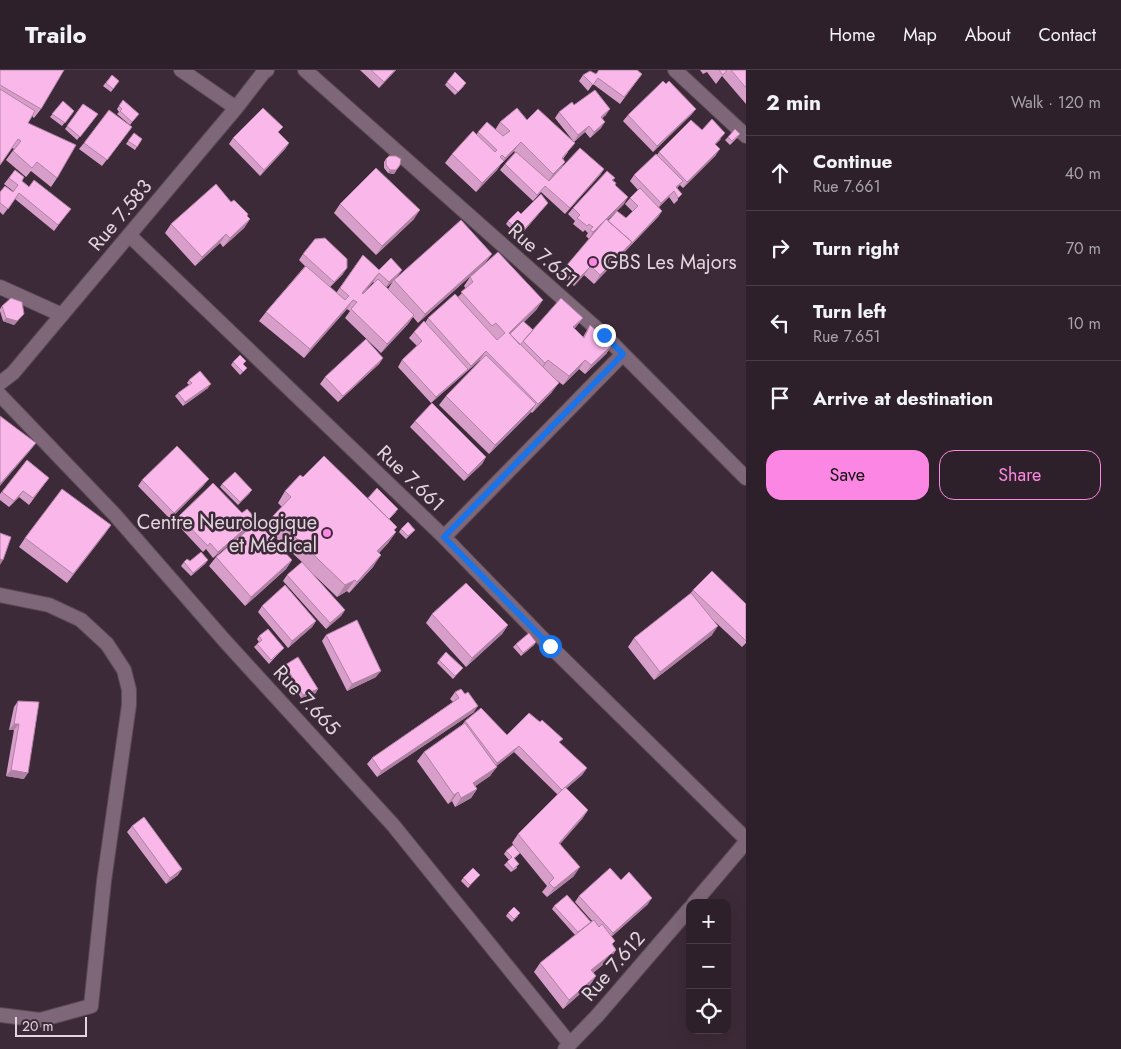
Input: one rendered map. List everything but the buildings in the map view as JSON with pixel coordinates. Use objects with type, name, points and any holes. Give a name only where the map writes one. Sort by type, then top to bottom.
[{"type":"street","points":[[181,70],[236,108]]},
{"type":"street","name":"Rue 7.583","points":[[0,383],[13,373],[267,70]]},
{"type":"street","name":"Rue 7.651","points":[[305,70],[604,335],[746,478]]},
{"type":"street","points":[[675,70],[746,136]]},
{"type":"street","name":"Rue 7.661","points":[[129,235],[444,537],[557,653],[746,841]]},
{"type":"street","points":[[0,287],[62,315]]},
{"type":"street","points":[[444,537],[623,354]]},
{"type":"street","name":"Rue 7.665","points":[[0,395],[115,515],[224,640],[393,825],[476,926],[568,1047]]},
{"type":"street","points":[[0,595],[50,605],[81,620],[107,644],[124,670],[129,690],[129,705],[104,881],[91,1006],[40,1020],[0,1015]]},
{"type":"street","points":[[697,899],[746,841]]},
{"type":"street","name":"Rue 7.612","points":[[568,1047],[686,913]]},
{"type":"place","name":"GBS Les Majors","points":[[593,262]]},
{"type":"place","name":"Centre Neurologique et Médical","points":[[327,533]]},
{"type":"route","points":[[550,646],[444,537],[623,354],[604,335]]}]
